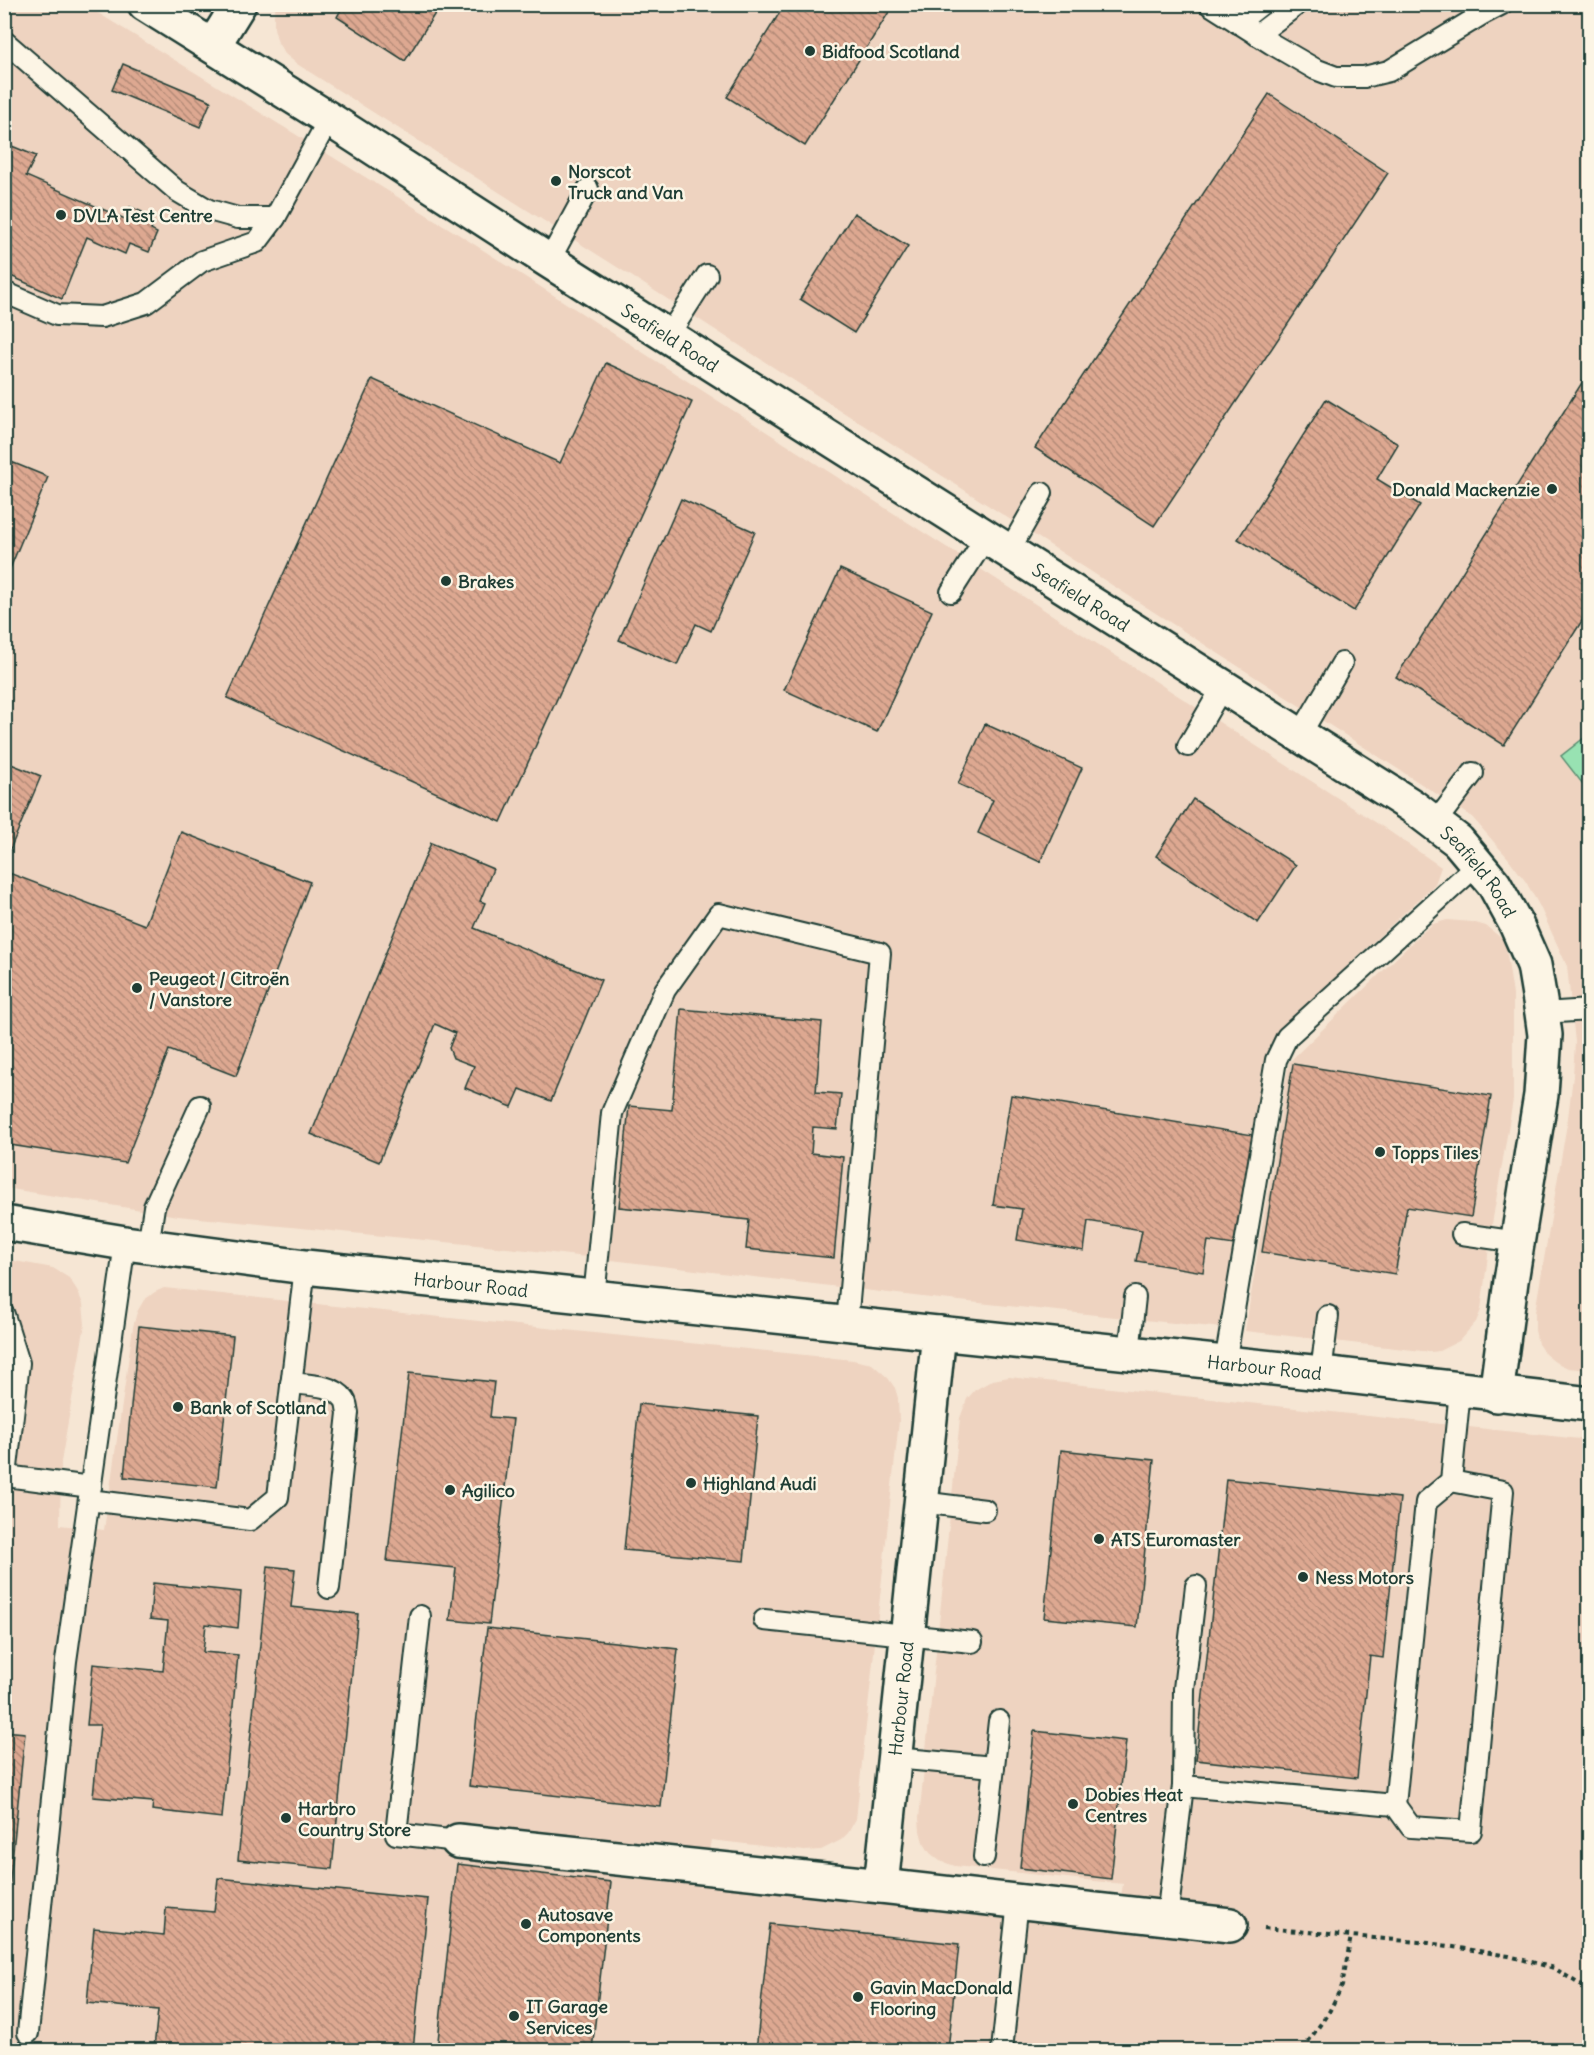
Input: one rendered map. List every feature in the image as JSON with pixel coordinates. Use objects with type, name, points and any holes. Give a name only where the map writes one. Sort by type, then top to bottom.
[{"type":"street","name":"Seafield Road","points":[[145,4],[1413,806],[1458,841],[1494,884],[1534,965],[1545,1035],[1541,1095],[1497,1395]]},
{"type":"street","points":[[213,46],[239,4]]},
{"type":"street","name":"Harbour Road","points":[[4,1222],[137,1244],[305,1267],[1321,1373],[1590,1404]]},
{"type":"street","name":"Harbour Road","points":[[880,1886],[939,1334]]},
{"type":"street","points":[[458,1841],[1230,1925]]},
{"type":"lane","points":[[1209,4],[1316,69],[1336,77],[1364,77],[1389,71],[1502,4]]},
{"type":"lane","points":[[1238,23],[1262,4]]},
{"type":"lane","points":[[1257,35],[1298,4]]},
{"type":"lane","points":[[4,41],[177,191],[209,210],[238,218],[275,218]]},
{"type":"lane","points":[[4,292],[57,315],[102,317],[146,303],[202,261],[257,242],[275,218],[329,119]]},
{"type":"lane","points":[[549,261],[588,189]]},
{"type":"lane","points":[[668,336],[707,275]]},
{"type":"lane","points":[[951,592],[998,544],[1042,493]]},
{"type":"lane","points":[[1300,735],[1342,663]]},
{"type":"lane","points":[[1188,746],[1223,686]]},
{"type":"lane","points":[[1435,824],[1473,772]]},
{"type":"lane","points":[[1225,1363],[1276,1060],[1287,1038],[1478,864]]},
{"type":"lane","points":[[594,1298],[612,1113],[665,990],[719,914],[880,953],[847,1323]]},
{"type":"lane","points":[[1542,1013],[1590,1010]]},
{"type":"lane","points":[[28,2032],[66,1661],[90,1493],[137,1244],[200,1106]]},
{"type":"lane","points":[[1462,1234],[1518,1242]]},
{"type":"lane","points":[[4,1315],[19,1363],[6,1476],[90,1493],[250,1520],[278,1497],[305,1267]]},
{"type":"lane","points":[[1129,1353],[1136,1297]]},
{"type":"lane","points":[[1321,1373],[1328,1316]]},
{"type":"lane","points":[[291,1383],[335,1391],[345,1399],[348,1413],[329,1588]]},
{"type":"lane","points":[[1450,1481],[1503,1491],[1471,1831],[1411,1827],[1395,1805],[1426,1502],[1450,1481],[1460,1390]]},
{"type":"lane","points":[[921,1502],[985,1510]]},
{"type":"lane","points":[[1167,1918],[1183,1786],[1184,1689],[1196,1586]]},
{"type":"lane","points":[[420,1616],[396,1834],[458,1841]]},
{"type":"lane","points":[[764,1620],[972,1642]]},
{"type":"lane","points":[[984,1857],[999,1720]]},
{"type":"lane","points":[[894,1758],[994,1767]]},
{"type":"lane","points":[[1183,1786],[1395,1805]]},
{"type":"lane","points":[[1002,2050],[1018,1901]]},
{"type":"path","points":[[1230,1925],[1429,1943],[1509,1956],[1554,1968],[1590,1991]]},
{"type":"path","points":[[1308,2042],[1329,2012],[1342,1986],[1351,1936]]},
{"type":"shaded area","points":[[276,4],[1589,5],[1589,1370],[1568,1368],[1555,1362],[1538,1344],[1535,1330],[1535,1312],[1573,1076],[1575,1042],[1567,966],[1526,882],[1471,816],[658,293],[297,64],[285,54],[278,43],[274,28]]},
{"type":"shaded area","points":[[5,5],[85,5],[458,234],[1386,829],[1441,867],[1435,884],[1278,1031],[1268,1048],[1222,1328],[931,1298],[527,1250],[178,1216],[5,1188]]},
{"type":"shaded area","points":[[1447,920],[1472,922],[1486,926],[1505,941],[1513,995],[1513,1100],[1492,1224],[1481,1310],[1476,1322],[1459,1341],[1439,1351],[1431,1352],[1245,1331],[1289,1062],[1423,932],[1433,924]]},
{"type":"shaded area","points":[[4,1259],[53,1268],[69,1278],[83,1304],[85,1324],[61,1462],[60,1525],[104,1530],[133,1327],[137,1312],[144,1300],[164,1288],[853,1360],[872,1364],[888,1378],[898,1398],[899,1421],[856,1819],[848,1833],[841,1840],[821,1850],[804,1851],[711,1840],[709,1851],[463,1823],[459,1856],[1231,1909],[1121,1897],[1123,1884],[955,1866],[940,1861],[930,1853],[923,1842],[919,1818],[960,1418],[967,1399],[975,1390],[993,1380],[1009,1377],[1589,1440],[1589,2050],[5,2050]]},
{"type":"green space","points":[[1589,734],[1589,786],[1586,788],[1561,756]]},
{"type":"building","points":[[344,4],[441,4],[405,61],[337,17]]},
{"type":"building","name":"Bidfood Scotland","points":[[785,4],[894,4],[805,146],[727,97]]},
{"type":"building","points":[[123,64],[211,101],[200,127],[112,90]]},
{"type":"building","points":[[1269,94],[1388,173],[1154,526],[1035,448]]},
{"type":"building","name":"DVLA Test Centre","points":[[4,130],[12,133],[7,144],[36,156],[26,176],[125,219],[130,207],[142,212],[154,223],[151,230],[157,233],[149,252],[129,244],[125,254],[87,237],[62,299],[4,273]]},
{"type":"building","points":[[854,213],[908,246],[854,333],[800,299]]},
{"type":"building","name":"Brakes","points":[[606,363],[692,402],[501,822],[227,698],[372,379],[560,463]]},
{"type":"building","name":"Donald Mackenzie","points":[[1590,370],[1590,608],[1504,745],[1396,677]]},
{"type":"building","points":[[1326,399],[1398,444],[1377,479],[1420,505],[1354,611],[1238,539]]},
{"type":"building","points":[[4,459],[48,477],[4,583]]},
{"type":"building","points":[[681,499],[755,532],[711,631],[696,624],[677,665],[619,640]]},
{"type":"building","points":[[840,569],[932,611],[877,732],[784,690]]},
{"type":"building","points":[[985,724],[1082,768],[1040,862],[978,833],[993,800],[958,784]]},
{"type":"building","points":[[11,764],[41,776],[6,859],[4,779]]},
{"type":"building","points":[[1193,799],[1296,865],[1258,923],[1156,856]]},
{"type":"building","name":"Peugeot / Citroën / Vanstore","points":[[181,832],[310,882],[236,1076],[169,1050],[125,1163],[4,1144],[4,871],[145,925]]},
{"type":"building","points":[[431,843],[493,869],[480,901],[485,903],[474,928],[601,980],[551,1101],[520,1089],[512,1107],[465,1088],[474,1066],[453,1058],[449,1048],[455,1033],[435,1024],[379,1162],[311,1134]]},
{"type":"building","points":[[681,1009],[822,1022],[816,1092],[841,1094],[837,1129],[813,1127],[811,1153],[843,1157],[834,1258],[746,1249],[749,1220],[619,1207],[629,1106],[672,1110]]},
{"type":"building","name":"Topps Tiles","points":[[1293,1064],[1491,1096],[1471,1217],[1407,1207],[1395,1274],[1262,1252]]},
{"type":"building","points":[[1011,1095],[1253,1135],[1234,1245],[1208,1241],[1203,1272],[1136,1261],[1142,1230],[1088,1221],[1084,1251],[1017,1240],[1022,1209],[993,1205]]},
{"type":"building","name":"Bank of Scotland","points":[[139,1326],[233,1336],[217,1487],[124,1477]]},
{"type":"building","name":"Agilico","points":[[409,1373],[494,1382],[490,1417],[513,1419],[489,1624],[450,1620],[456,1568],[387,1561]]},
{"type":"building","name":"Highland Audi","points":[[639,1404],[758,1416],[744,1561],[624,1550]]},
{"type":"building","name":"ATS Euromaster","points":[[1061,1450],[1154,1460],[1137,1627],[1044,1618]]},
{"type":"building","name":"Ness Motors","points":[[1226,1479],[1400,1498],[1383,1658],[1370,1656],[1357,1778],[1196,1760]]},
{"type":"building","points":[[268,1566],[295,1569],[291,1607],[358,1614],[332,1869],[238,1860]]},
{"type":"building","points":[[153,1583],[241,1592],[238,1628],[206,1624],[203,1652],[238,1655],[222,1818],[152,1810],[153,1802],[93,1797],[100,1725],[87,1725],[93,1664],[163,1671],[168,1621],[150,1619]]},
{"type":"building","points":[[487,1628],[678,1649],[661,1807],[469,1786]]},
{"type":"building","points":[[4,1731],[25,1733],[8,1900],[4,1899]]},
{"type":"building","name":"Dobies Heat Centres","points":[[1034,1731],[1126,1741],[1111,1879],[1020,1868]]},
{"type":"building","points":[[457,1864],[611,1882],[592,2050],[437,2050]]},
{"type":"building","points":[[218,1878],[428,1899],[413,2050],[177,2050],[154,2048],[158,2010],[87,2003],[94,1928],[164,1935],[166,1908],[214,1912]]},
{"type":"building","name":"Gavin MacDonald Flooring","points":[[770,1924],[959,1944],[948,2050],[756,2050]]},
{"type":"place","name":"Bidfood Scotland","points":[[810,51]]},
{"type":"place","name":"Norscot Truck and Van","points":[[556,181]]},
{"type":"place","name":"DVLA Test Centre","points":[[61,215]]},
{"type":"place","name":"Donald Mackenzie","points":[[1552,489]]},
{"type":"place","name":"Brakes","points":[[446,581]]},
{"type":"place","name":"Peugeot / Citroën / Vanstore","points":[[137,988]]},
{"type":"place","name":"Topps Tiles","points":[[1380,1152]]},
{"type":"place","name":"Bank of Scotland","points":[[178,1407]]},
{"type":"place","name":"Highland Audi","points":[[691,1483]]},
{"type":"place","name":"Agilico","points":[[450,1490]]},
{"type":"place","name":"ATS Euromaster","points":[[1099,1539]]},
{"type":"place","name":"Ness Motors","points":[[1303,1577]]},
{"type":"place","name":"Dobies Heat Centres","points":[[1073,1804]]},
{"type":"place","name":"Harbro Country Store","points":[[286,1818]]},
{"type":"place","name":"Autosave Components","points":[[526,1924]]},
{"type":"place","name":"Gavin MacDonald Flooring","points":[[858,1997]]},
{"type":"place","name":"IT Garage Services","points":[[514,2016]]}]
